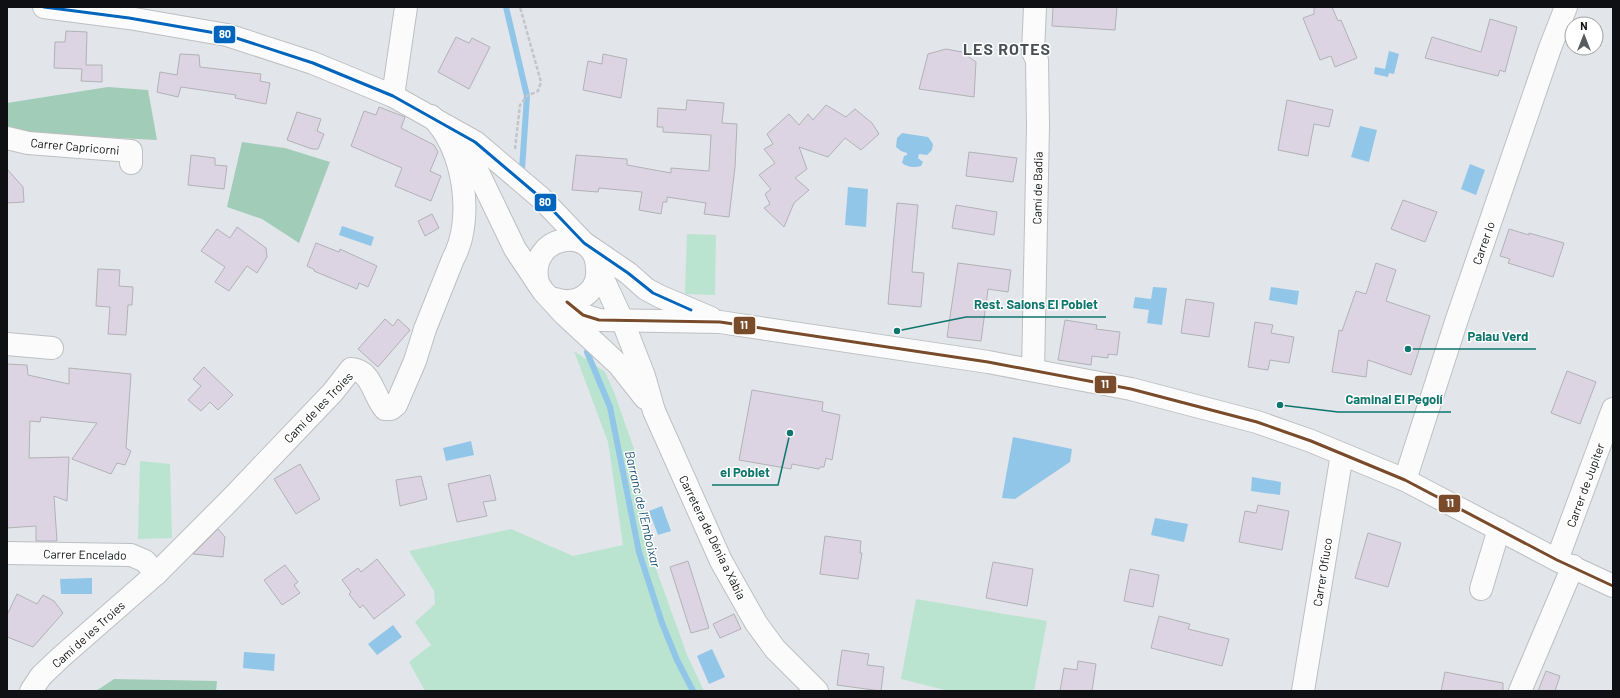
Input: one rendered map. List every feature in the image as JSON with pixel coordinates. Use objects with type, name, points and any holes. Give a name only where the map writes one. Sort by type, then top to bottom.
[{"type":"street","points":[[44,7],[129,18],[227,35],[314,63],[393,96],[435,118],[480,146],[540,198],[590,249],[597,266],[598,277],[591,290],[566,308]]},
{"type":"street","points":[[393,96],[406,7]]},
{"type":"street","name":"Camí de Badia","points":[[1033,370],[1038,126],[1037,60],[1033,52],[1035,7]]},
{"type":"street","name":"Carrer Io","points":[[1405,480],[1456,319],[1566,7]]},
{"type":"street","points":[[435,118],[464,148],[474,164],[515,249],[542,289],[566,308],[583,315],[599,320],[623,322],[720,322],[1033,370],[1131,389],[1257,422],[1342,454],[1405,480],[1565,563],[1613,586]]},
{"type":"street","name":"Camí de les Troies","points":[[31,691],[41,676],[61,657],[156,574],[332,392],[351,369],[359,370],[364,373],[380,404],[385,409],[391,409],[396,405],[415,361],[425,329],[453,259],[459,248],[464,231],[464,204],[454,150],[446,134],[435,118]]},
{"type":"street","name":"Carrer Capricorni","points":[[7,138],[28,143],[131,151],[131,163]]},
{"type":"street","points":[[542,289],[536,273],[537,263],[541,254],[548,247],[558,242],[568,240],[584,243],[659,296],[720,322]]},
{"type":"street","name":"Carretera de Dénia a Xàbia","points":[[597,266],[623,322],[644,376],[654,411],[721,561],[756,623],[775,648],[817,691]]},
{"type":"street","name":"Carretera de Dénia a Xàbia","points":[[566,308],[619,365],[654,411]]},
{"type":"street","points":[[7,344],[52,348]]},
{"type":"street","name":"Carrer de Jupiter","points":[[1520,691],[1565,563],[1613,409]]},
{"type":"street","name":"Carrer Ofiuco","points":[[1303,691],[1342,454]]},
{"type":"street","points":[[1481,589],[1499,529]]},
{"type":"street","name":"Carrer Encelado","points":[[7,552],[131,554],[145,561],[156,574]]},
{"type":"path","points":[[516,138],[520,105],[527,96],[538,91],[540,82],[520,7]]},
{"type":"green space","points":[[108,87],[148,90],[157,140],[23,133],[7,128],[7,103]]},
{"type":"green space","points":[[242,142],[285,148],[330,162],[299,243],[262,219],[227,207]]},
{"type":"green space","points":[[687,234],[716,235],[715,295],[685,294]]},
{"type":"green space","points":[[574,351],[605,372],[614,392],[634,449],[650,552],[687,655],[704,691],[425,691],[409,662],[431,645],[415,622],[435,604],[434,591],[409,551],[511,529],[573,556],[623,545],[608,442]]},
{"type":"green space","points":[[140,461],[170,464],[172,538],[138,539]]},
{"type":"green space","points":[[916,599],[1047,621],[1034,691],[949,691],[901,679]]},
{"type":"green space","points":[[114,679],[217,681],[216,691],[96,691]]},
{"type":"water","points":[[1389,51],[1399,54],[1394,74],[1389,73],[1388,77],[1374,74],[1375,67],[1385,69]]},
{"type":"water","points":[[1360,126],[1377,130],[1369,162],[1351,157]]},
{"type":"water","points":[[902,133],[928,137],[933,144],[932,150],[927,155],[919,154],[918,158],[923,162],[921,166],[911,167],[902,163],[904,156],[907,155],[907,153],[896,147],[897,138]]},
{"type":"water","points":[[1470,164],[1485,170],[1476,195],[1461,189]]},
{"type":"water","points":[[848,187],[868,189],[866,227],[845,225]]},
{"type":"water","points":[[342,226],[374,237],[371,246],[339,235]]},
{"type":"water","points":[[1153,287],[1167,288],[1162,325],[1147,323],[1149,310],[1133,308],[1135,297],[1151,299]]},
{"type":"water","points":[[1271,287],[1299,291],[1297,305],[1269,300]]},
{"type":"water","points":[[1013,437],[1072,449],[1070,462],[1015,499],[1002,498]]},
{"type":"water","points":[[471,441],[474,455],[446,461],[443,448]]},
{"type":"water","points":[[1252,477],[1281,482],[1280,495],[1251,491]]},
{"type":"water","points":[[662,506],[671,531],[658,535],[649,511]]},
{"type":"water","points":[[1155,518],[1188,524],[1184,542],[1151,535]]},
{"type":"water","points":[[92,578],[92,594],[61,594],[60,579]]},
{"type":"water","points":[[393,625],[402,637],[377,655],[368,644]]},
{"type":"water","points":[[712,649],[725,677],[709,684],[697,656]]},
{"type":"water","points":[[244,652],[275,654],[274,671],[243,668]]},
{"type":"building","points":[[1053,7],[1117,7],[1115,30],[1052,26]]},
{"type":"building","points":[[1314,7],[1332,7],[1338,21],[1341,20],[1357,58],[1335,67],[1331,56],[1320,60],[1303,18],[1314,14]]},
{"type":"building","points":[[1490,19],[1517,27],[1505,72],[1500,70],[1498,76],[1425,58],[1432,37],[1481,52]]},
{"type":"building","points":[[66,31],[87,32],[86,65],[102,65],[102,82],[81,81],[82,69],[54,68],[55,42],[65,42]]},
{"type":"building","points":[[456,37],[469,43],[472,38],[490,47],[469,89],[438,72]]},
{"type":"building","points":[[946,49],[962,52],[976,62],[974,97],[919,89],[928,54]]},
{"type":"building","points":[[180,54],[199,55],[200,67],[261,74],[260,81],[270,83],[266,104],[235,98],[236,95],[181,87],[178,97],[157,92],[160,72],[177,75]]},
{"type":"building","points":[[603,54],[627,59],[621,98],[583,90],[588,61],[602,64]]},
{"type":"building","points":[[687,100],[724,103],[722,123],[737,124],[735,167],[729,217],[704,214],[706,203],[667,197],[667,202],[663,202],[661,214],[639,210],[642,192],[599,188],[598,192],[572,190],[576,155],[627,159],[627,165],[671,173],[671,168],[709,171],[711,135],[663,132],[663,127],[657,127],[658,108],[686,110]]},
{"type":"building","points":[[1287,100],[1333,110],[1329,127],[1314,124],[1308,156],[1278,150]]},
{"type":"building","points":[[826,105],[846,117],[855,109],[872,123],[879,134],[861,150],[845,138],[828,157],[799,147],[807,169],[795,178],[809,190],[794,203],[784,227],[764,208],[770,204],[765,194],[771,189],[759,175],[775,163],[764,149],[773,144],[767,134],[789,114],[799,125],[808,114],[813,120]]},
{"type":"building","points":[[379,107],[405,117],[401,128],[434,145],[438,152],[430,171],[441,176],[431,201],[395,186],[402,168],[351,146],[364,111],[376,115]]},
{"type":"building","points":[[297,112],[321,119],[317,131],[324,134],[318,149],[312,149],[287,140]]},
{"type":"building","points":[[969,152],[1017,158],[1013,182],[966,176]]},
{"type":"building","points":[[191,155],[215,158],[215,165],[227,166],[224,189],[188,185]]},
{"type":"building","points":[[7,169],[23,187],[24,202],[7,203]]},
{"type":"building","points":[[1403,200],[1437,212],[1425,242],[1391,229]]},
{"type":"building","points":[[897,203],[918,205],[912,272],[924,273],[921,307],[888,304]]},
{"type":"building","points":[[956,205],[997,212],[994,235],[952,228]]},
{"type":"building","points":[[432,214],[439,228],[425,236],[418,221]]},
{"type":"building","points":[[237,227],[266,248],[267,257],[257,273],[247,266],[229,291],[215,282],[225,267],[201,251],[217,229],[230,238]]},
{"type":"building","points":[[1509,229],[1564,243],[1553,277],[1508,263],[1510,259],[1500,256]]},
{"type":"building","points":[[316,243],[339,252],[340,249],[377,266],[368,287],[359,283],[357,289],[314,271],[315,270],[307,266]]},
{"type":"building","points":[[958,263],[1011,270],[1008,292],[988,289],[981,341],[947,337]]},
{"type":"building","points":[[1376,263],[1396,270],[1386,301],[1430,316],[1411,375],[1368,360],[1366,377],[1332,372],[1339,330],[1342,331],[1356,291],[1366,294]]},
{"type":"building","points":[[98,269],[120,270],[119,286],[133,287],[132,305],[128,305],[126,335],[108,334],[110,307],[96,306]]},
{"type":"building","points":[[1186,299],[1214,303],[1209,337],[1181,333]]},
{"type":"building","points":[[385,319],[393,326],[398,319],[410,330],[378,367],[358,349]]},
{"type":"building","points":[[1065,320],[1097,325],[1096,329],[1120,332],[1117,355],[1108,354],[1108,358],[1092,356],[1091,365],[1058,360]]},
{"type":"building","points":[[1255,322],[1273,325],[1271,333],[1294,337],[1289,363],[1270,360],[1268,370],[1248,367]]},
{"type":"building","points":[[7,364],[27,365],[28,375],[69,384],[69,368],[131,374],[126,448],[131,451],[125,465],[117,463],[111,474],[72,459],[97,423],[41,417],[40,422],[30,421],[29,458],[69,457],[67,501],[54,496],[57,541],[36,541],[36,526],[7,528]]},
{"type":"building","points":[[204,367],[233,395],[218,410],[210,402],[201,411],[188,400],[201,386],[193,379]]},
{"type":"building","points":[[1567,371],[1596,382],[1580,424],[1551,413]]},
{"type":"building","points":[[752,390],[823,402],[822,411],[840,415],[832,460],[826,458],[824,467],[820,467],[819,469],[792,464],[791,469],[739,460]]},
{"type":"building","points":[[300,464],[320,499],[296,514],[274,479]]},
{"type":"building","points":[[490,475],[496,500],[483,502],[487,516],[457,522],[448,484]]},
{"type":"building","points":[[421,476],[427,499],[400,506],[396,480]]},
{"type":"building","points":[[1258,505],[1289,511],[1282,550],[1239,542],[1245,511],[1256,513]]},
{"type":"building","points":[[218,529],[225,537],[223,557],[193,554]]},
{"type":"building","points":[[1368,533],[1401,543],[1388,587],[1355,578]]},
{"type":"building","points":[[825,536],[861,541],[860,553],[862,553],[858,579],[820,574]]},
{"type":"building","points":[[377,559],[405,595],[374,619],[363,605],[360,608],[349,594],[351,592],[342,580],[358,568],[361,572]]},
{"type":"building","points":[[688,561],[709,628],[691,633],[670,567]]},
{"type":"building","points":[[993,562],[1033,569],[1027,606],[986,598]]},
{"type":"building","points":[[285,565],[298,582],[294,585],[300,593],[282,605],[264,580]]},
{"type":"building","points":[[1130,569],[1159,575],[1153,607],[1124,601]]},
{"type":"building","points":[[17,594],[37,604],[43,595],[54,601],[63,613],[33,647],[7,637],[7,615]]},
{"type":"building","points":[[734,614],[741,629],[720,638],[713,624]]},
{"type":"building","points":[[1159,616],[1190,624],[1188,629],[1229,639],[1222,666],[1151,648]]},
{"type":"building","points":[[842,650],[869,654],[867,665],[884,667],[881,691],[837,685]]},
{"type":"building","points":[[1078,661],[1096,664],[1092,691],[1060,691],[1064,668],[1077,670]]},
{"type":"building","points":[[1546,671],[1560,676],[1555,691],[1538,691]]},
{"type":"building","points":[[1445,672],[1503,683],[1503,691],[1441,691]]},
{"type":"waterway","points":[[506,7],[527,96],[522,169]]},
{"type":"waterway","name":"Barranc de l'Emboixar","points":[[587,352],[610,407],[639,552],[662,623],[677,660],[693,691]]},
{"type":"transit line","name":"80","points":[[44,7],[129,18],[227,35],[313,63],[393,96],[475,142],[541,198],[584,243],[628,273],[653,293],[691,310]]},
{"type":"transit line","name":"11","points":[[567,302],[583,315],[599,320],[720,322],[988,362],[1131,389],[1257,422],[1311,441],[1405,480],[1557,560],[1613,586]]},
{"type":"place","name":"Rest. Salons El Poblet","points":[[897,331]]},
{"type":"place","name":"Palau Verd","points":[[1408,349]]},
{"type":"place","name":"Caminal El Pegolí","points":[[1280,405]]},
{"type":"place","name":"el Poblet","points":[[790,433]]},
{"type":"district","name":"LES ROTES","points":[[1007,48]]}]
